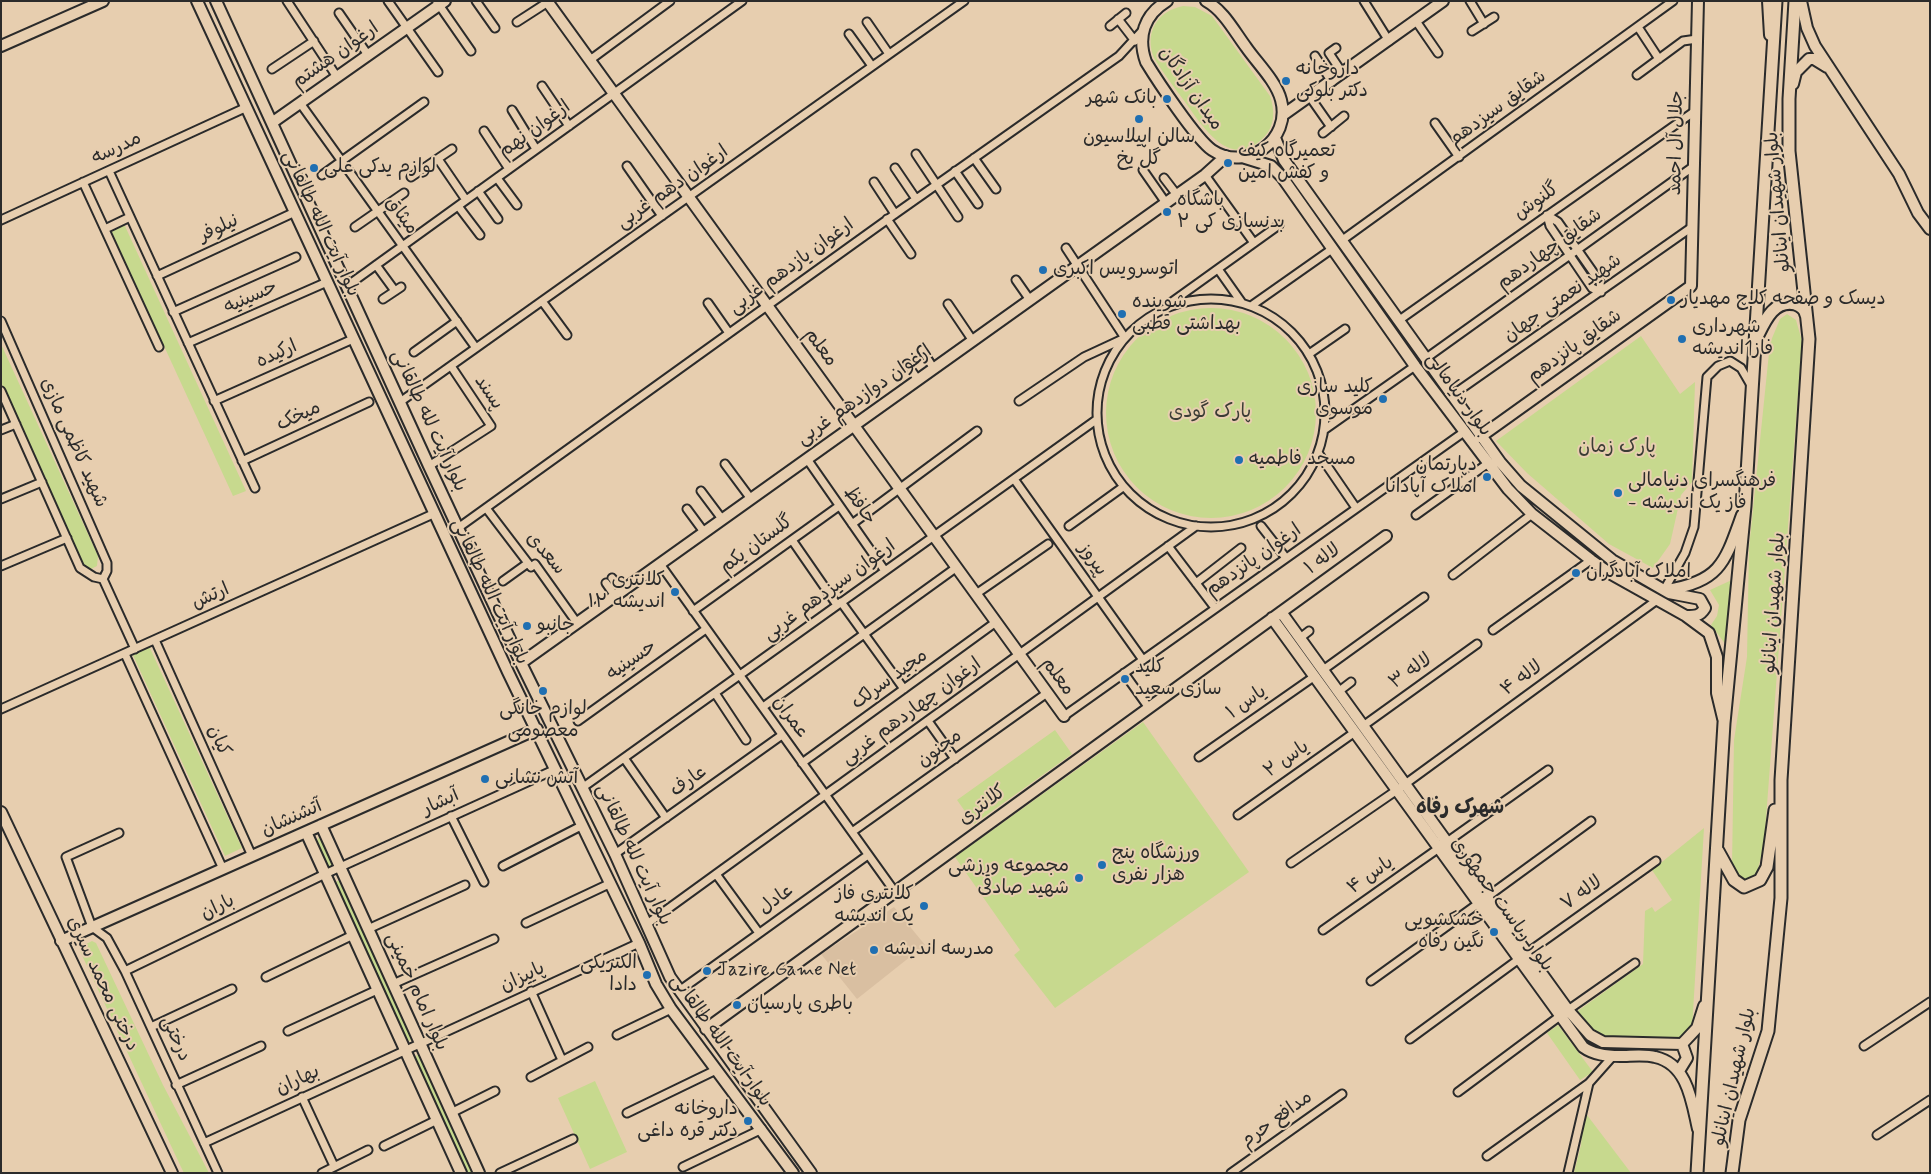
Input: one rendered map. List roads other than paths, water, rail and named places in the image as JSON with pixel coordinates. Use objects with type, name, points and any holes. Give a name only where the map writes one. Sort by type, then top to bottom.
[{"type":"main road","name":"بلوار شهیدان اینانلو","points":[[1697,1173],[1718,851],[1724,723],[1745,506],[1776,1]]},
{"type":"main road","name":"بلوار شهیدان اینانلو","points":[[1732,1173],[1739,1120],[1768,1031],[1781,898],[1781,780],[1809,339],[1792,193],[1789,99],[1795,1]]},
{"type":"main road","points":[[1754,344],[1767,317],[1774,309],[1788,304],[1802,306],[1806,311],[1809,339]]},
{"type":"main road","points":[[1718,851],[1734,880],[1744,887],[1760,880],[1767,867],[1781,780]]},
{"type":"street","points":[[1,46],[103,1]]},
{"type":"street","name":"بلوار آیت الله طالقانی","points":[[197,1],[328,282],[352,339],[433,514],[639,942],[656,984],[671,1009],[793,1173]]},
{"type":"street","points":[[216,1],[273,122]]},
{"type":"street","points":[[287,1],[337,77]]},
{"type":"street","points":[[388,1],[438,72]]},
{"type":"street","points":[[476,1],[495,28]]},
{"type":"street","points":[[517,22],[548,1]]},
{"type":"street","name":"معلم","points":[[548,1],[1064,716]]},
{"type":"street","points":[[590,60],[670,1]]},
{"type":"street","name":"ارغوان نهم","points":[[347,286],[742,1]]},
{"type":"street","name":"ارغوان دهم غربی","points":[[400,402],[964,1]]},
{"type":"street","name":"میدان آزادگان","points":[[1167,1],[1151,6],[1142,31],[1141,47],[1149,68],[1206,145],[1226,156],[1242,157],[1257,153],[1275,138]]},
{"type":"street","points":[[1206,1],[1223,15],[1274,86],[1281,100],[1282,115],[1275,138]]},
{"type":"street","points":[[1364,1],[1389,40]]},
{"type":"street","points":[[1282,115],[1332,82],[1443,1]]},
{"type":"street","points":[[1470,1],[1484,24]]},
{"type":"street","name":"شقایق سیزدهم","points":[[1340,242],[1673,1]]},
{"type":"street","name":"جلال آل احمد","points":[[1691,286],[1698,1]]},
{"type":"street","points":[[1768,1],[1772,51]]},
{"type":"street","points":[[1801,1],[1811,36],[1899,174],[1918,213],[1930,229]]},
{"type":"street","points":[[440,2],[471,51]]},
{"type":"street","name":"ارغوان هشتم","points":[[273,122],[440,2]]},
{"type":"street","points":[[339,13],[368,55]]},
{"type":"street","points":[[1110,26],[1126,13]]},
{"type":"street","points":[[1472,31],[1494,17]]},
{"type":"street","points":[[1118,19],[1135,40]]},
{"type":"street","points":[[1416,21],[1438,53]]},
{"type":"street","points":[[867,22],[889,54]]},
{"type":"street","points":[[1638,27],[1658,59]]},
{"type":"street","name":"ارغوان یازدهم غربی","points":[[458,528],[936,184],[1119,56],[1142,31]]},
{"type":"street","points":[[849,34],[872,66]]},
{"type":"street","points":[[1637,75],[1683,41],[1697,39]]},
{"type":"street","points":[[272,70],[314,41]]},
{"type":"street","points":[[1336,48],[1329,53],[1343,74]]},
{"type":"street","points":[[1316,56],[1332,82]]},
{"type":"street","points":[[1789,99],[1796,72],[1804,62],[1814,59],[1830,68]]},
{"type":"street","points":[[542,86],[569,126]]},
{"type":"street","points":[[1310,97],[1331,127]]},
{"type":"street","points":[[322,175],[424,102]]},
{"type":"street","name":"میثاق","points":[[300,103],[476,348]]},
{"type":"street","name":"مدرسه","points":[[1,220],[247,107]]},
{"type":"street","points":[[512,110],[536,149]]},
{"type":"street","name":"گلنوش","points":[[1398,321],[1695,110]]},
{"type":"street","points":[[1323,133],[1344,116]]},
{"type":"street","name":"بلوار آیت لله طالقانی","points":[[273,122],[458,528],[521,663],[615,854],[670,977],[811,1173]]},
{"type":"street","points":[[1435,123],[1459,157]]},
{"type":"street","points":[[484,131],[509,169]]},
{"type":"street","name":"بلوار دنیامالی","points":[[1275,138],[1284,160],[1340,242],[1480,437],[1521,486],[1612,560],[1664,590],[1700,598],[1705,608],[1702,613],[1697,616],[1686,616]]},
{"type":"street","points":[[411,177],[452,149]]},
{"type":"street","points":[[916,154],[958,217]]},
{"type":"street","name":"ارغوان دوازدهم غربی","points":[[521,663],[1205,175],[1226,156]]},
{"type":"street","name":"بلوار دنیامالی","points":[[1242,157],[1271,166],[1296,195],[1415,366],[1487,464],[1532,514],[1591,560],[1686,616],[1709,633],[1717,657],[1717,693],[1724,723]]},
{"type":"street","points":[[974,158],[996,189]]},
{"type":"street","points":[[438,159],[466,200]]},
{"type":"street","points":[[627,166],[662,216]]},
{"type":"street","name":"شقایق چهاردهم","points":[[1424,359],[1694,166]]},
{"type":"street","points":[[895,168],[916,199]]},
{"type":"street","points":[[1143,170],[1166,203]]},
{"type":"street","points":[[109,171],[255,488]]},
{"type":"street","points":[[955,171],[978,204]]},
{"type":"street","points":[[1205,175],[1254,243]]},
{"type":"street","points":[[497,178],[517,205]]},
{"type":"street","points":[[1164,178],[1177,195]]},
{"type":"street","points":[[83,182],[159,347]]},
{"type":"street","points":[[874,182],[895,214]]},
{"type":"street","points":[[478,191],[498,219]]},
{"type":"street","points":[[356,227],[404,193]]},
{"type":"street","points":[[458,206],[480,235]]},
{"type":"street","name":"نیلوفر","points":[[157,276],[295,212]]},
{"type":"street","points":[[1547,215],[1558,222],[1600,282],[1601,292],[1592,288],[1550,226],[1547,215]]},
{"type":"street","points":[[105,229],[130,217]]},
{"type":"street","points":[[888,219],[911,254]]},
{"type":"street","points":[[1159,311],[1179,303],[1200,299],[1221,299],[1242,303],[1251,306],[1284,325],[1309,354],[1321,383],[1325,406],[1324,430],[1319,454],[1299,486],[1270,510],[1237,524],[1216,527],[1175,522],[1156,514],[1138,502],[1123,487],[1104,456],[1096,420],[1097,398],[1102,376],[1112,356],[1125,338],[1141,323],[1279,225]]},
{"type":"street","name":"شهید نعمتی جهان","points":[[1451,396],[1692,227]]},
{"type":"street","points":[[1066,248],[1125,338]]},
{"type":"street","points":[[1251,306],[1332,249]]},
{"type":"street","points":[[173,312],[296,257]]},
{"type":"street","points":[[376,265],[395,291]]},
{"type":"street","points":[[1218,269],[1242,303]]},
{"type":"street","points":[[1016,280],[1030,300]]},
{"type":"street","name":"حسینیه","points":[[188,344],[328,282]]},
{"type":"street","name":"شقایق پانزدهم","points":[[1480,437],[1691,286]]},
{"type":"street","points":[[383,300],[402,287]]},
{"type":"street","points":[[542,301],[567,335]]},
{"type":"street","points":[[708,303],[729,333]]},
{"type":"street","points":[[948,304],[972,341]]},
{"type":"street","name":"شهید کاظمی مازی","points":[[1,320],[107,563],[107,571],[103,579],[135,649]]},
{"type":"street","points":[[414,352],[457,321]]},
{"type":"street","points":[[1309,354],[1345,329]]},
{"type":"street","points":[[1019,401],[1084,357],[1125,338]]},
{"type":"street","name":"ارکیده","points":[[214,401],[352,339]]},
{"type":"street","points":[[922,350],[934,369]]},
{"type":"street","points":[[1664,590],[1685,553],[1694,527],[1707,377],[1718,366],[1730,361],[1741,368],[1753,387]]},
{"type":"street","points":[[907,364],[918,380]]},
{"type":"street","name":"پسند","points":[[430,466],[491,426],[450,366]]},
{"type":"street","points":[[1324,430],[1415,366]]},
{"type":"street","points":[[374,385],[390,379]]},
{"type":"street","points":[[1,391],[80,568],[94,577],[103,579]]},
{"type":"street","name":"میخک","points":[[242,461],[369,402]]},
{"type":"street","name":"ارغوان سیزدهم غربی","points":[[582,788],[1096,420]]},
{"type":"street","points":[[1,430],[16,424]]},
{"type":"street","points":[[852,524],[977,431]]},
{"type":"street","name":"ارغوان پانزدهم","points":[[1064,716],[1464,432]]},
{"type":"street","points":[[1319,454],[1356,508]]},
{"type":"street","name":"حافظ","points":[[807,459],[885,571]]},
{"type":"street","points":[[725,464],[750,499]]},
{"type":"street","points":[[1416,515],[1487,464]]},
{"type":"street","name":"پیروز","points":[[1014,479],[1143,660]]},
{"type":"street","points":[[1,500],[42,482]]},
{"type":"street","points":[[1069,526],[1123,487]]},
{"type":"street","points":[[701,491],[722,520]]},
{"type":"street","name":"گلستان یکم","points":[[694,611],[839,506]]},
{"type":"street","points":[[1664,590],[1689,586],[1714,572],[1726,559],[1745,506]]},
{"type":"street","name":"سعدی","points":[[486,508],[531,567],[535,564],[578,622]]},
{"type":"street","points":[[687,509],[704,532]]},
{"type":"street","name":"ارتش","points":[[1,710],[433,514]]},
{"type":"street","points":[[1453,575],[1532,514]]},
{"type":"street","name":"ارغوان چهاردهم غربی","points":[[647,924],[1196,526]]},
{"type":"street","points":[[1261,526],[1286,558]]},
{"type":"street","name":"لاله ۱","points":[[1276,615],[1386,536]]},
{"type":"street","points":[[1,566],[67,538]]},
{"type":"street","points":[[792,540],[904,689]]},
{"type":"street","points":[[976,594],[1048,544]]},
{"type":"street","points":[[1168,546],[1215,608]]},
{"type":"street","points":[[1196,583],[1241,548]]},
{"type":"street","points":[[1493,630],[1591,560]]},
{"type":"street","points":[[503,581],[528,563]]},
{"type":"street","name":"عمران","points":[[660,564],[895,892]]},
{"type":"street","points":[[762,707],[956,567]]},
{"type":"street","points":[[612,578],[619,593]]},
{"type":"street","points":[[606,582],[619,593]]},
{"type":"street","name":"یاس ۱","points":[[1199,757],[1424,597]]},
{"type":"street","name":"لاله ۴","points":[[1291,863],[1398,783],[1657,600]]},
{"type":"street","name":"بلوار ریاست جمهوری","points":[[1276,615],[1294,643],[1319,673],[1483,900],[1590,1052],[1613,1056],[1655,1057],[1679,1071]]},
{"type":"street","name":"کلانتری","points":[[706,1029],[1276,615]]},
{"type":"street","name":"مجید سرلک","points":[[802,763],[996,622]]},
{"type":"street","name":"حسینیه","points":[[578,720],[706,629]]},
{"type":"street","points":[[1294,643],[1309,631]]},
{"type":"street","name":"کیان","points":[[155,640],[252,856]]},
{"type":"street","name":"لاله ۳","points":[[1359,729],[1477,644]]},
{"type":"street","points":[[125,654],[223,869]]},
{"type":"street","points":[[1124,673],[1149,708]]},
{"type":"street","name":"بلوار ریاست جمهوری","points":[[1319,673],[1338,692],[1359,729]]},
{"type":"street","points":[[1338,692],[1351,682]]},
{"type":"street","points":[[714,693],[746,740]]},
{"type":"street","name":"مجنون","points":[[852,832],[1047,693]]},
{"type":"street","points":[[928,721],[954,759]]},
{"type":"street","name":"یاس ۲","points":[[1238,815],[1359,729]]},
{"type":"street","name":"آتشنشان","points":[[61,940],[537,730]]},
{"type":"street","name":"عارف","points":[[615,854],[782,735]]},
{"type":"street","points":[[548,754],[562,746]]},
{"type":"street","points":[[624,758],[666,818]]},
{"type":"street","name":"آبشار","points":[[325,874],[556,769]]},
{"type":"street","name":"یاس ۴","points":[[1323,930],[1548,770]]},
{"type":"street","name":"بلوار ریاست جمهوری","points":[[1410,800],[1424,810],[1443,845],[1465,867],[1483,900]]},
{"type":"street","points":[[1424,810],[1434,803]]},
{"type":"street","name":"درختی محمد سیری","points":[[1,812],[171,1172]]},
{"type":"street","points":[[451,816],[484,882]]},
{"type":"street","points":[[1371,981],[1591,821]]},
{"type":"street","name":"بلوار امام خمینی","points":[[321,825],[479,1173]]},
{"type":"street","points":[[503,866],[583,825]]},
{"type":"street","name":"بلوار امام خمینی","points":[[306,832],[461,1173]]},
{"type":"street","points":[[92,927],[66,857],[119,833]]},
{"type":"street","name":"عادل","points":[[679,991],[868,855]]},
{"type":"street","points":[[1465,867],[1476,859]]},
{"type":"street","name":"لاله ۷","points":[[1410,1039],[1656,861]]},
{"type":"street","name":"باران","points":[[125,971],[325,874]]},
{"type":"street","points":[[716,874],[759,934]]},
{"type":"street","points":[[526,923],[611,883]]},
{"type":"street","points":[[368,929],[465,885]]},
{"type":"street","name":"درختی","points":[[92,927],[107,938],[125,971],[218,1173]]},
{"type":"street","points":[[266,977],[353,935]]},
{"type":"street","points":[[393,984],[494,938]]},
{"type":"street","name":"پاییزان","points":[[406,1050],[639,942]]},
{"type":"street","points":[[1458,1092],[1635,963]]},
{"type":"street","points":[[151,1028],[232,989]]},
{"type":"street","points":[[288,1031],[377,990]]},
{"type":"street","points":[[531,991],[562,1060]]},
{"type":"street","points":[[1700,1139],[1687,1086],[1679,1071],[1687,1058],[1682,1044],[1697,1028],[1709,993]]},
{"type":"street","points":[[1864,1046],[1930,1002]]},
{"type":"street","points":[[617,1035],[671,1009]]},
{"type":"street","name":"بلوار ریاست جمهوری","points":[[1564,1013],[1595,1039],[1612,1042],[1682,1044]]},
{"type":"street","points":[[1487,1156],[1589,1083],[1613,1056],[1612,1042]]},
{"type":"street","points":[[176,1085],[261,1046]]},
{"type":"street","points":[[531,1076],[588,1047]]},
{"type":"street","name":"بهاران","points":[[204,1143],[406,1050]]},
{"type":"street","points":[[627,1113],[716,1070]]},
{"type":"street","points":[[1568,1173],[1589,1083]]},
{"type":"street","points":[[451,1113],[495,1091]]},
{"type":"street","name":"مدافع حرم","points":[[1231,1173],[1342,1094]]},
{"type":"street","points":[[302,1097],[334,1166]]},
{"type":"street","points":[[1877,1135],[1930,1100]]},
{"type":"street","points":[[384,1146],[437,1120]]},
{"type":"street","points":[[683,1167],[762,1129]]},
{"type":"street","points":[[500,1173],[573,1138]]},
{"type":"street","points":[[322,1173],[368,1150]]},
{"type":"place","name":"داروخانه دکتر بلوکی","points":[[1286,81]]},
{"type":"place","name":"بانک شهر","points":[[1167,99]]},
{"type":"place","name":"سالن اپیلاسیون گل یخ","points":[[1139,119]]},
{"type":"place","name":"تعمیرگاه کیف و کفش امین","points":[[1228,163]]},
{"type":"place","name":"لوازم یدکی علی","points":[[314,168]]},
{"type":"place","name":"باشگاه بدنسازی کی ۲","points":[[1167,212]]},
{"type":"place","name":"اتوسرویس اکبری","points":[[1043,270]]},
{"type":"place","name":"دیسک و صفحه کلاچ مهدیار","points":[[1671,300]]},
{"type":"place","name":"شوینده بهداشتی قطبی","points":[[1122,314]]},
{"type":"place","name":"شهرداری فاز1اندیشه","points":[[1682,339]]},
{"type":"place","name":"کلید سازی موسوی","points":[[1383,399]]},
{"type":"place","name":"مسجد فاطمیه","points":[[1239,460]]},
{"type":"place","name":"دپارتمان املاک آپادانا","points":[[1487,477]]},
{"type":"place","name":"فرهنگسرای دنیامالی - فاز یک اندیشه","points":[[1618,493]]},
{"type":"place","name":"املاک آبادگران","points":[[1576,573]]},
{"type":"place","name":"کلانتری ۱۲ اندیشه","points":[[675,592]]},
{"type":"place","name":"جانبو","points":[[527,626]]},
{"type":"place","name":"کلید سازی سعید","points":[[1125,679]]},
{"type":"place","name":"لوازم خانگی معصومی","points":[[543,691]]},
{"type":"place","name":"آتش نشانی","points":[[485,779]]},
{"type":"place","name":"ورزشگاه پنج هزار نفری","points":[[1102,865]]},
{"type":"place","name":"مجموعه ورزشی شهید صادقی","points":[[1079,878]]},
{"type":"place","name":"کلانتری فاز یک اندیشه","points":[[924,906]]},
{"type":"place","name":"خشکشویی نگین رفاه","points":[[1494,932]]},
{"type":"place","name":"مدرسه اندیشه","points":[[874,950]]},
{"type":"place","name":"Jazire Game Net","points":[[707,971]]},
{"type":"place","name":"الکتریکی دادا","points":[[647,975]]},
{"type":"place","name":"باطری پارسيان","points":[[737,1005]]},
{"type":"place","name":"داروخانه دکتر قره داغی","points":[[748,1121]]},
{"type":"district","name":"شهرک رفاه","points":[[1460,809]]},
{"type":"park label","name":"پارک گودی","points":[[1210,413]]},
{"type":"park label","name":"پارک زمان","points":[[1617,448]]}]
